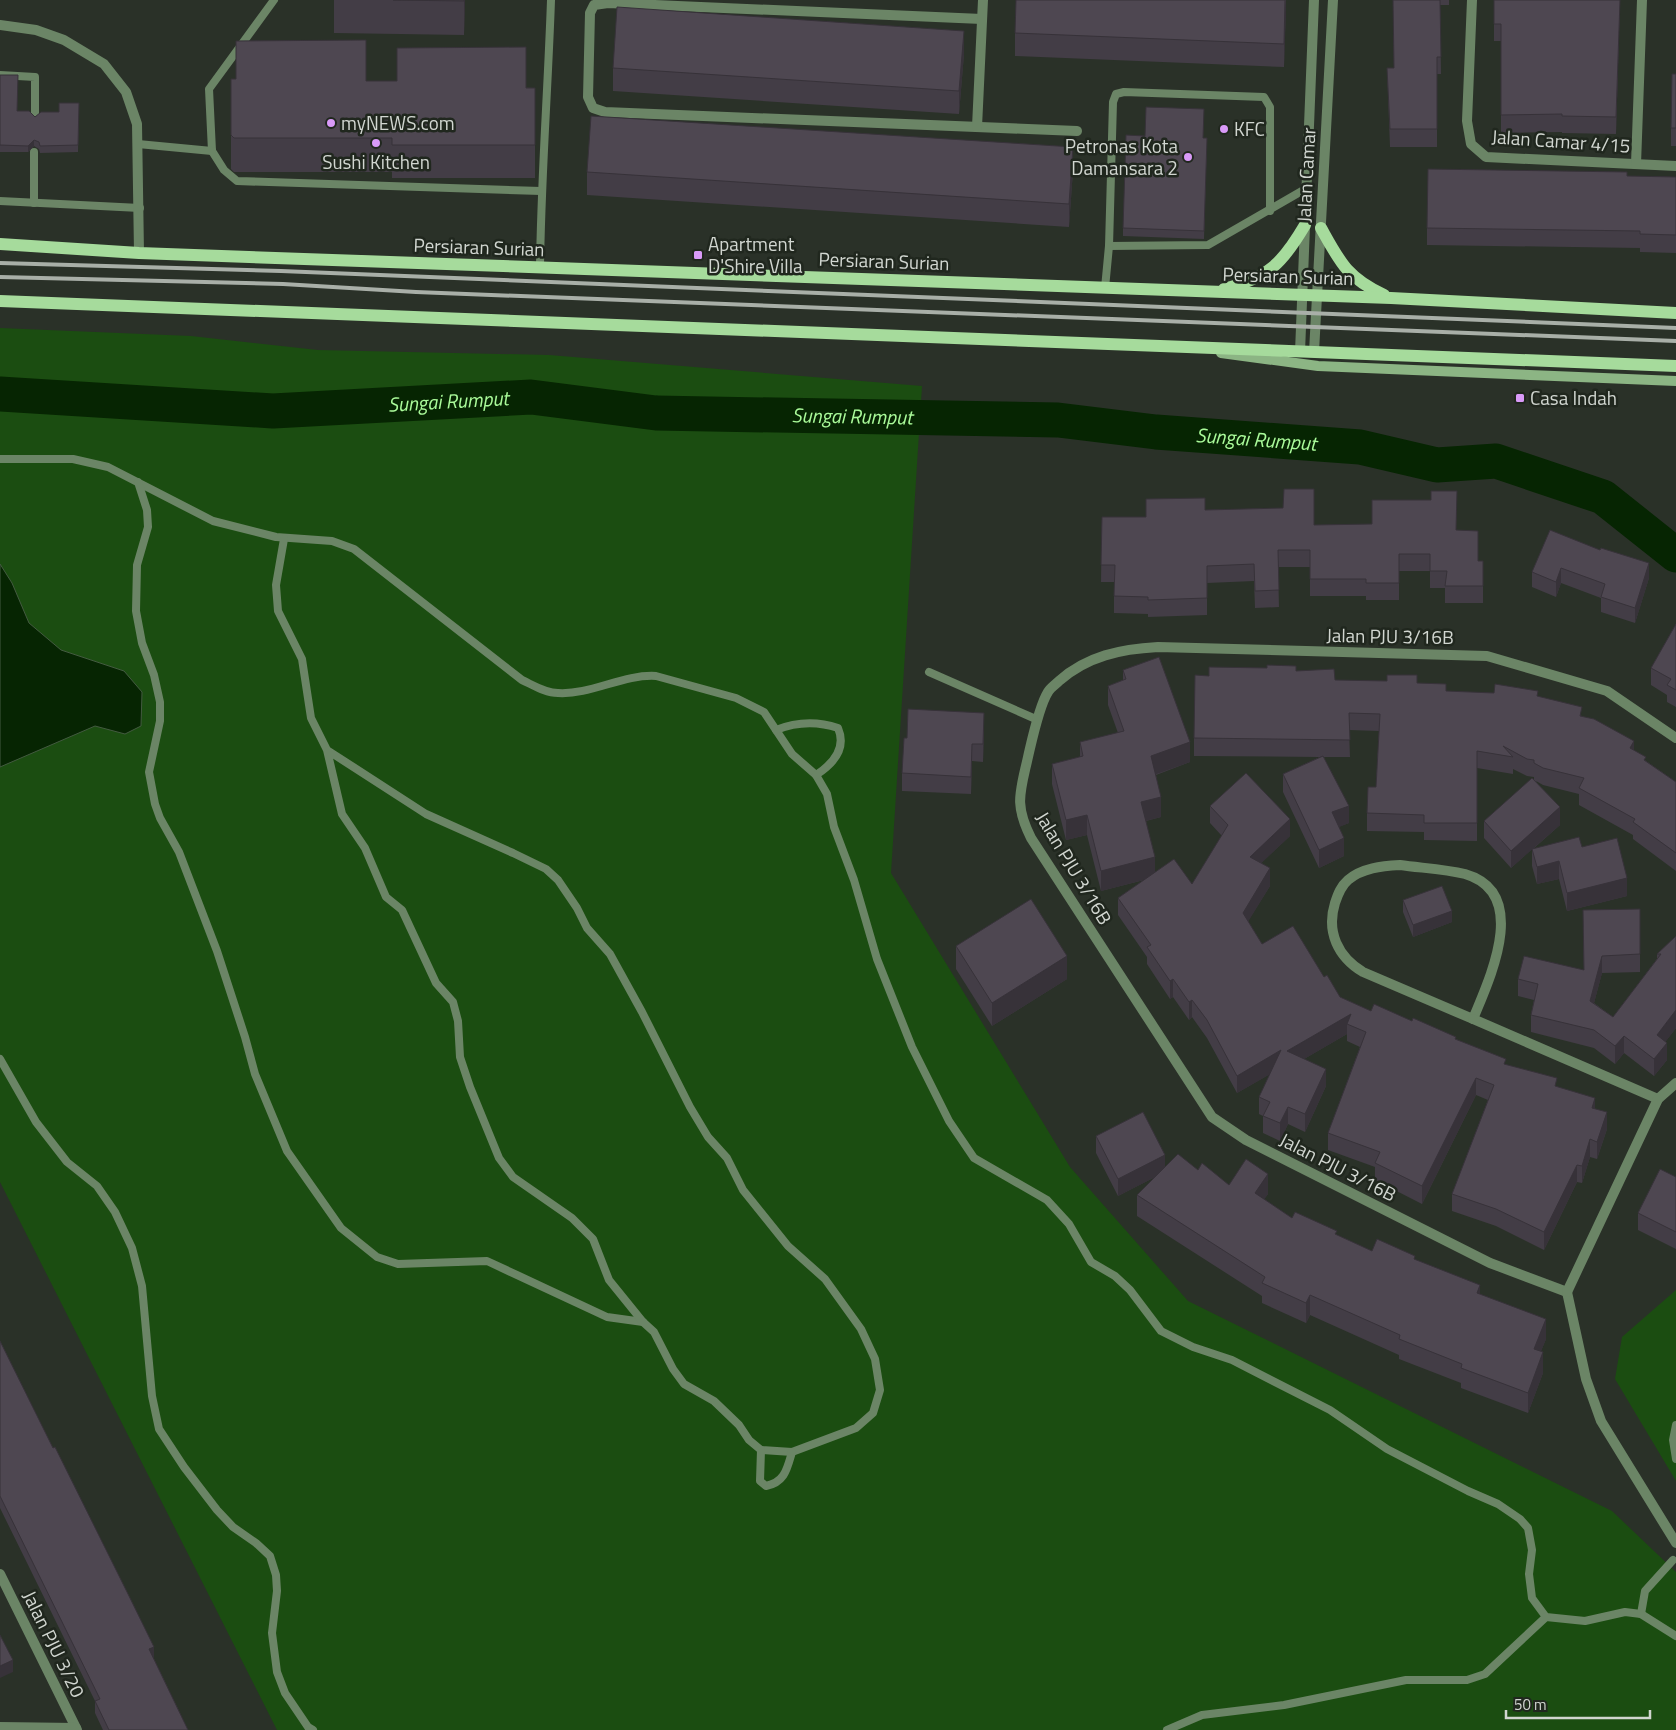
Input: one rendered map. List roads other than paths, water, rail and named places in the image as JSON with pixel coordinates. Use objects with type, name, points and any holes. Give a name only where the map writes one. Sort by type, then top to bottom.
[{"type":"main road","points":[[1212,292],[1252,281],[1278,264],[1289,252],[1305,225]]},
{"type":"main road","points":[[1320,228],[1343,267],[1369,288],[1391,298]]},
{"type":"main road","name":"Persiaran Surian","points":[[0,244],[139,253],[1391,298],[1676,313]]},
{"type":"main road","points":[[0,301],[1676,366]]},
{"type":"main road","points":[[1161,346],[1318,366],[1676,381]]},
{"type":"street","points":[[977,127],[983,0]]},
{"type":"street","name":"Jalan Camar","points":[[1300,352],[1314,0]]},
{"type":"street","name":"Jalan Camar","points":[[1314,352],[1333,0]]},
{"type":"street","name":"Jalan Camar 4/15","points":[[1472,0],[1467,121],[1471,144],[1486,157],[1676,166]]},
{"type":"street","points":[[1636,164],[1642,0]]},
{"type":"street","points":[[982,19],[608,3],[594,5],[590,13],[588,97],[593,108],[605,112],[1077,131]]},
{"type":"street","points":[[0,26],[36,30],[64,40],[104,64],[126,92],[137,124],[140,208],[139,253]]},
{"type":"street","name":"Jalan PJU 3/16B","points":[[1566,1292],[1490,1262],[1246,1140],[1212,1117],[1031,838],[1023,822],[1018,801],[1038,720],[1048,692],[1072,670],[1101,656],[1129,649],[1158,647],[1486,656],[1607,691],[1676,738]]},
{"type":"street","points":[[1472,1019],[1495,965],[1500,943],[1501,919],[1497,903],[1490,890],[1466,874],[1400,865],[1379,866],[1358,873],[1347,880],[1338,892],[1331,916],[1333,936],[1340,952],[1349,964],[1363,972],[1472,1019],[1658,1099]]},
{"type":"street","points":[[1676,1083],[1658,1099],[1566,1292],[1586,1379],[1601,1421],[1676,1543]]},
{"type":"street","name":"Jalan PJU 3/20","points":[[0,1574],[76,1729]]},
{"type":"street","points":[[0,1727],[76,1729]]},
{"type":"lane","points":[[274,0],[210,89],[212,151],[224,170],[237,181],[541,192]]},
{"type":"lane","points":[[540,268],[541,192],[545,149],[551,0]]},
{"type":"lane","points":[[0,75],[35,77],[34,118]]},
{"type":"lane","points":[[1105,288],[1109,246],[1113,102],[1116,94],[1124,92],[1264,97],[1270,107],[1270,211]]},
{"type":"lane","points":[[138,144],[212,151]]},
{"type":"lane","points":[[34,152],[34,203]]},
{"type":"lane","points":[[1109,246],[1208,245],[1307,188]]},
{"type":"lane","points":[[0,201],[140,208]]},
{"type":"lane","points":[[0,459],[73,459],[108,467],[213,521],[284,539],[332,541],[354,549],[522,680],[543,690],[558,693],[607,685],[644,675],[656,676],[736,698],[764,712],[792,754],[816,775],[827,794],[834,827],[854,880],[876,959],[904,1030],[945,1113],[974,1158],[1047,1200],[1069,1224],[1091,1262],[1115,1276],[1130,1290],[1161,1331],[1193,1348],[1232,1360],[1330,1410],[1387,1449],[1468,1491],[1498,1504],[1520,1519],[1528,1528],[1532,1550],[1529,1574],[1532,1598],[1546,1617],[1585,1621],[1624,1612],[1641,1614],[1676,1636]]},
{"type":"lane","points":[[138,482],[147,510],[148,527],[137,565],[136,611],[142,643],[154,675],[160,702],[160,721],[149,772],[155,804],[160,818],[179,852],[218,952],[246,1037],[255,1074],[287,1151],[341,1228],[377,1257],[398,1264],[487,1261],[607,1317],[643,1322]]},
{"type":"lane","points":[[284,539],[276,585],[278,611],[302,659],[311,718],[327,750],[342,814],[365,848],[386,897],[402,910],[436,982],[453,1002],[458,1021],[460,1057],[499,1158],[513,1177],[572,1218],[593,1239],[608,1280],[643,1322],[654,1332],[673,1369],[684,1384],[714,1401],[740,1425],[749,1440],[761,1450],[792,1452],[856,1428],[873,1413],[880,1390],[875,1359],[861,1329],[825,1279],[788,1246],[743,1190],[727,1158],[708,1137],[690,1107],[610,954],[587,928],[577,908],[558,880],[546,869],[426,814],[327,750]]},
{"type":"lane","points":[[929,672],[1038,720]]},
{"type":"lane","points":[[776,730],[793,724],[829,725],[838,728],[842,736],[841,750],[826,768],[816,775]]},
{"type":"lane","points":[[0,1059],[36,1122],[67,1162],[97,1186],[115,1212],[132,1248],[142,1286],[152,1396],[160,1429],[184,1467],[217,1510],[233,1527],[256,1543],[270,1556],[276,1575],[277,1591],[272,1632],[277,1672],[285,1693],[308,1727],[313,1730]]},
{"type":"lane","points":[[1676,1425],[1673,1440],[1676,1459]]},
{"type":"lane","points":[[761,1450],[760,1481],[766,1486],[774,1484],[784,1476],[792,1452]]},
{"type":"lane","points":[[1641,1614],[1645,1591],[1673,1560]]},
{"type":"lane","points":[[1167,1730],[1202,1715],[1284,1706],[1406,1680],[1467,1680],[1485,1674],[1546,1617]]},
{"type":"waterway","name":"Sungai Rumput","points":[[0,394],[273,411],[531,397],[656,413],[1058,420],[1156,432],[1360,447],[1437,465],[1496,461],[1603,497],[1676,555]]},
{"type":"railway","points":[[0,263],[281,271],[1676,328]]},
{"type":"railway","points":[[0,277],[283,284],[416,292],[1676,341]]},
{"type":"place","name":"myNEWS.com","points":[[331,123]]},
{"type":"place","name":"KFC","points":[[1224,129]]},
{"type":"place","name":"Sushi Kitchen","points":[[376,143]]},
{"type":"place","name":"Petronas Kota Damansara 2","points":[[1188,157]]},
{"type":"place","name":"Apartment D'Shire Villa","points":[[698,255]]},
{"type":"place","name":"Casa Indah","points":[[1520,398]]}]
